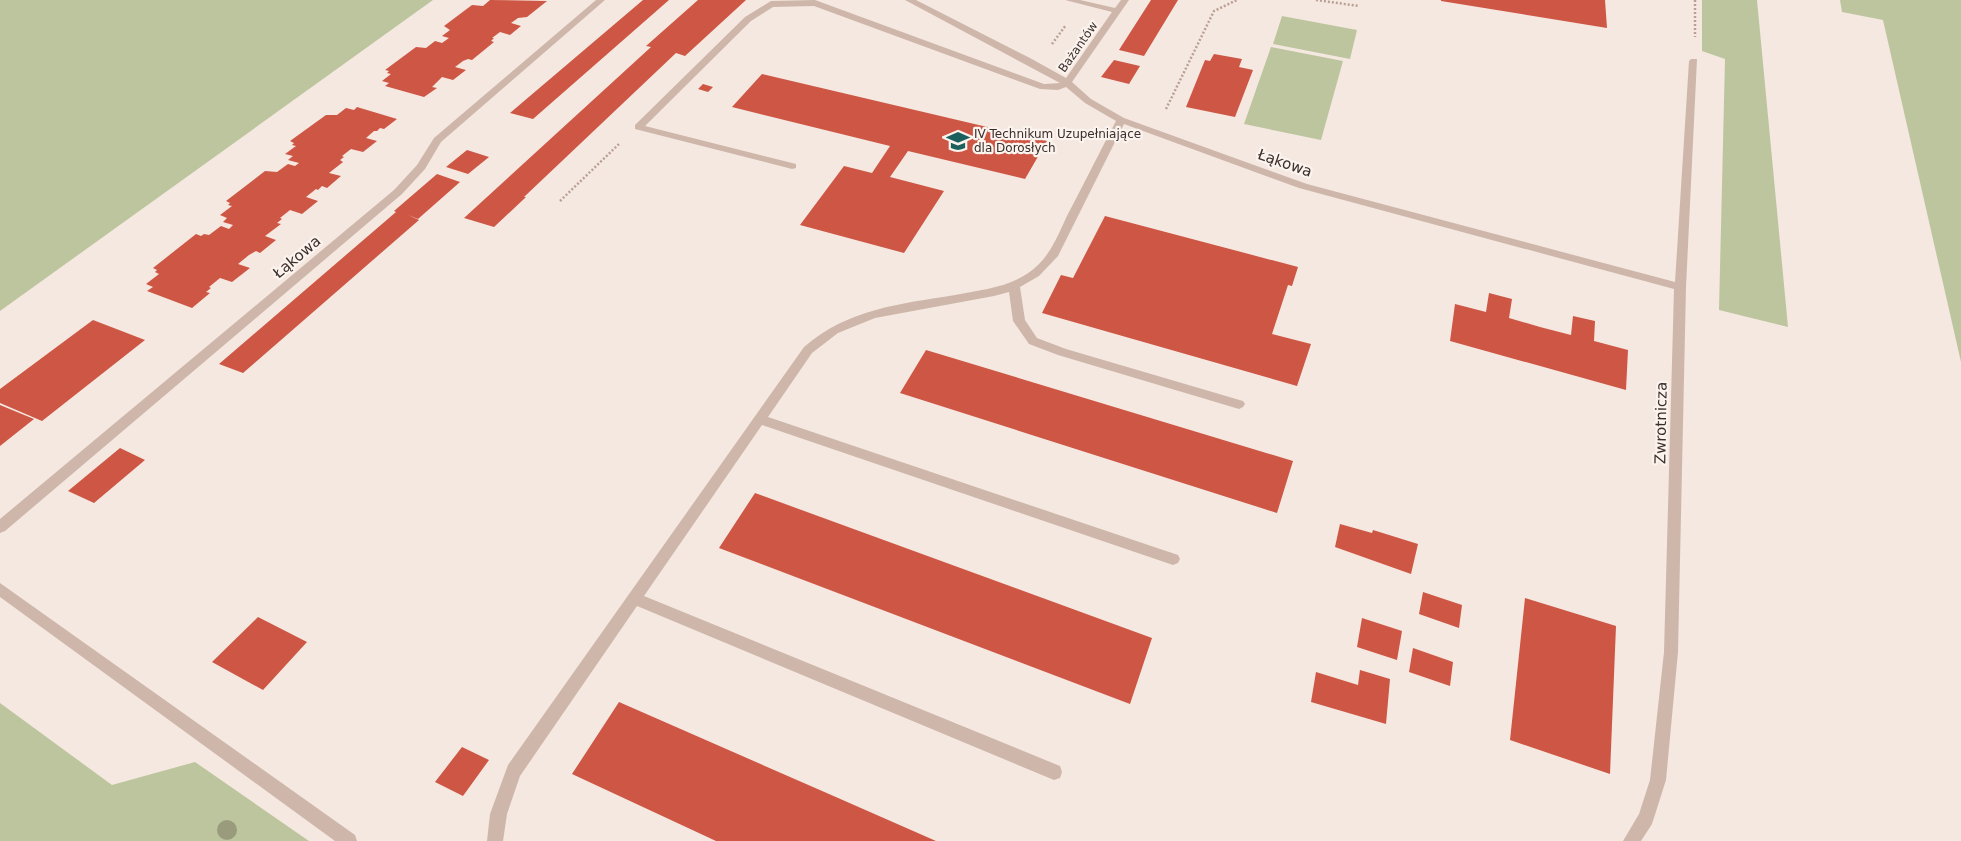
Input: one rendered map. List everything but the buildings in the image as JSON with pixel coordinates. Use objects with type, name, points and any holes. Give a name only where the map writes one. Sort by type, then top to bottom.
[{"type":"street","name":"Łąkowa","points":[[0,527],[398,192],[421,167],[438,140],[601,0]]},
{"type":"street","name":"Łąkowa","points":[[909,0],[1036,65],[1067,83],[1088,101],[1121,120],[1303,186],[1680,287]]},
{"type":"street","points":[[1069,0],[1118,11]]},
{"type":"street","name":"Bażantów","points":[[1067,83],[1125,0]]},
{"type":"street","points":[[638,126],[748,19],[771,4],[816,3],[1043,87],[1058,87],[1067,83]]},
{"type":"street","name":"Zwrotnicza","points":[[1631,841],[1646,818],[1658,780],[1672,652],[1680,287],[1694,61]]},
{"type":"street","points":[[495,841],[495,832],[502,804],[514,771],[808,350],[821,338],[837,328],[873,313],[1014,287],[1030,279],[1043,268],[1054,253],[1121,120]]},
{"type":"street","points":[[638,126],[792,166]]},
{"type":"street","points":[[1014,287],[1019,321],[1033,341],[1062,352],[1239,404]]},
{"type":"street","points":[[759,419],[1173,559]]},
{"type":"street","points":[[0,590],[349,841]]},
{"type":"street","points":[[634,598],[1054,772]]},
{"type":"path","points":[[1154,132],[1214,11],[1237,0]]},
{"type":"path","points":[[1316,0],[1359,6]]},
{"type":"path","points":[[1694,61],[1695,0]]},
{"type":"path","points":[[1036,65],[1082,3]]},
{"type":"path","points":[[560,201],[638,126]]},
{"type":"green space","points":[[0,0],[433,0],[0,311]]},
{"type":"green space","points":[[1702,0],[1757,0],[1788,327],[1719,310],[1725,59],[1702,51]]},
{"type":"green space","points":[[1840,0],[1961,0],[1961,362],[1883,20],[1842,12]]},
{"type":"green space","points":[[1282,16],[1357,30],[1350,59],[1273,44]]},
{"type":"green space","points":[[1271,47],[1343,61],[1321,140],[1244,124]]},
{"type":"green space","points":[[0,703],[112,785],[195,762],[309,841],[0,841]]},
{"type":"place","name":"IV Technikum Uzupełniające dla Dorosłych","points":[[958,141]]}]
